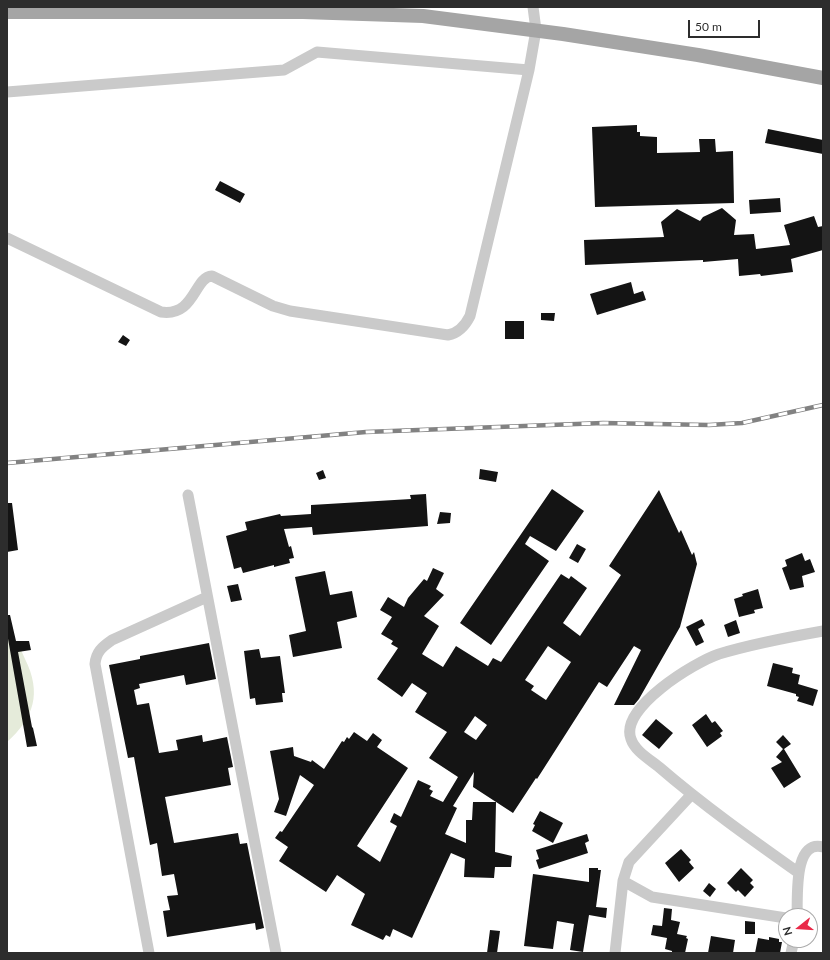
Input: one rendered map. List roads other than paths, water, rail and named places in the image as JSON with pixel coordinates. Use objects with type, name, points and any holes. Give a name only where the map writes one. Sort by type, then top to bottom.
[{"type":"main road","points":[[7,12],[364,13],[423,16],[536,30],[698,55],[823,78]]},
{"type":"street","points":[[7,238],[161,312],[172,312],[184,307],[205,279],[212,276],[273,306],[290,311],[388,327],[448,335],[453,334],[466,324],[470,316],[529,70],[536,30],[532,7]]},
{"type":"street","points":[[7,92],[284,70],[317,52],[529,70]]},
{"type":"street","points":[[188,495],[276,953]]},
{"type":"street","points":[[149,953],[95,664],[96,655],[102,647],[112,640],[207,597]]},
{"type":"street","points":[[799,873],[691,795],[634,746],[629,731],[636,713],[647,701],[682,673],[709,659],[732,651],[823,631]]},
{"type":"street","points":[[615,953],[623,881],[629,862],[691,795]]},
{"type":"street","points":[[797,908],[799,873],[805,852],[814,846],[823,847]]},
{"type":"street","points":[[623,881],[652,896],[778,917]]},
{"type":"railway","points":[[7,463],[366,432],[603,423],[709,425],[742,423],[823,405]]}]
